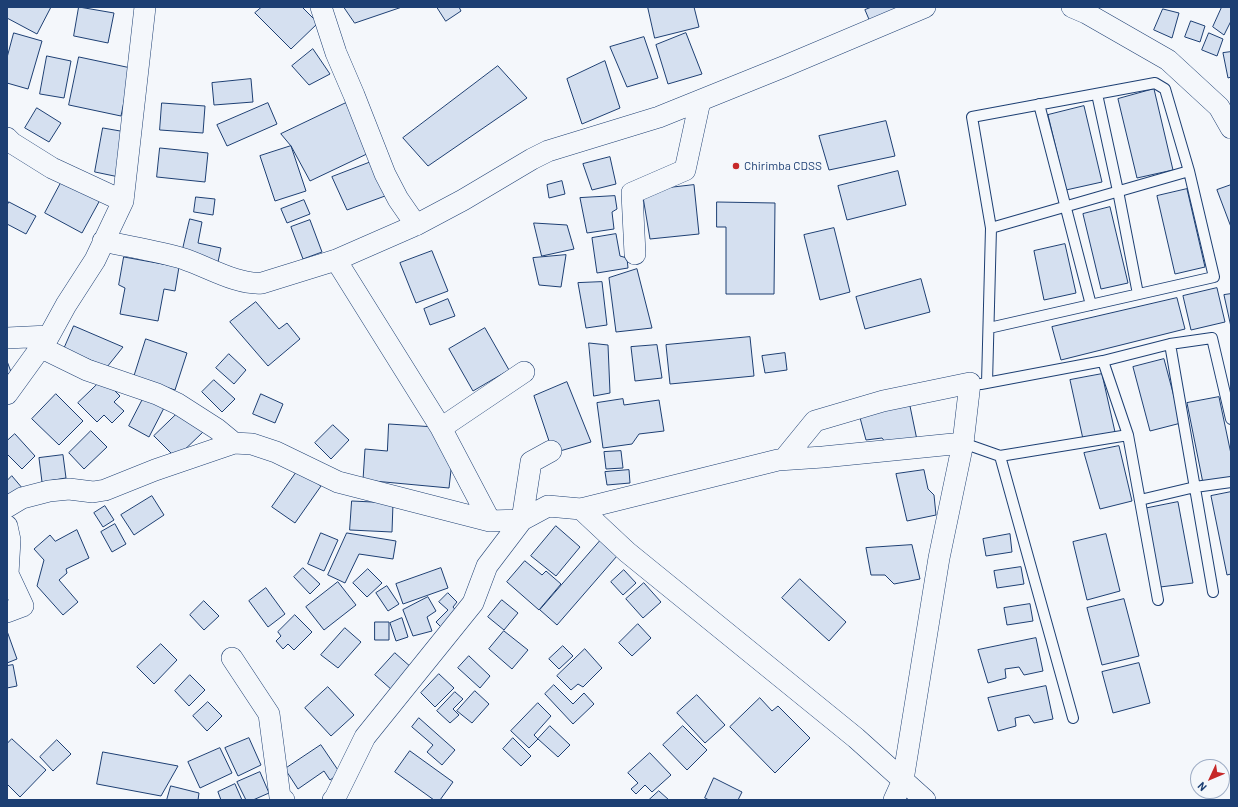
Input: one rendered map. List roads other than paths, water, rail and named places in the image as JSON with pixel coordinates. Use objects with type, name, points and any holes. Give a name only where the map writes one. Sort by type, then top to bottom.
[{"type":"street","points":[[7,394],[45,341],[95,260],[122,201],[144,7]]},
{"type":"street","points":[[321,7],[336,53],[385,174],[398,199],[416,225]]},
{"type":"street","points":[[103,241],[177,257],[253,284],[262,283],[336,260],[416,225],[463,200],[532,159],[548,152],[659,117],[925,7]]},
{"type":"street","points":[[1072,7],[1086,12],[1168,60],[1218,107],[1231,128]]},
{"type":"street","points":[[635,254],[632,193],[685,170],[700,101]]},
{"type":"street","points":[[7,138],[12,143],[52,168],[122,201]]},
{"type":"street","points":[[336,260],[441,428],[490,521]]},
{"type":"street","points":[[7,338],[45,341],[87,370],[157,394],[178,404],[217,429],[234,443]]},
{"type":"street","points":[[441,428],[524,372]]},
{"type":"street","points":[[784,459],[815,421],[883,401],[970,383],[978,385],[963,443],[939,558],[903,780],[894,800]]},
{"type":"street","points":[[7,507],[22,498],[49,491],[69,489],[93,492],[105,490],[155,470],[234,443],[252,444],[276,452],[338,482],[490,521],[522,520]]},
{"type":"street","points":[[333,800],[365,738],[473,603],[487,566],[522,520],[548,506],[581,509],[778,460],[824,457],[963,443]]},
{"type":"street","points":[[522,520],[531,462],[551,451]]},
{"type":"street","points":[[581,509],[627,552],[856,738],[925,800]]},
{"type":"street","points":[[7,526],[10,540],[8,574],[23,606],[7,612]]},
{"type":"street","points":[[232,658],[269,714],[280,797],[284,800]]},
{"type":"lane","points":[[989,328],[1214,277],[1189,171],[1165,89],[1155,83],[972,117],[991,228],[989,328],[978,385],[1103,362],[1170,344],[1212,338],[1231,418]]},
{"type":"lane","points":[[1097,94],[1138,294]]},
{"type":"lane","points":[[1039,104],[1090,305]]},
{"type":"lane","points":[[991,228],[1189,171]]},
{"type":"lane","points":[[1170,344],[1212,592]]},
{"type":"lane","points":[[1103,362],[1128,435],[1158,600]]},
{"type":"lane","points":[[963,443],[1000,456],[1128,435]]},
{"type":"lane","points":[[1000,456],[1073,718]]},
{"type":"lane","points":[[1140,500],[1195,487],[1231,482]]},
{"type":"place","name":"Chirimba CDSS","points":[[736,166]]}]
